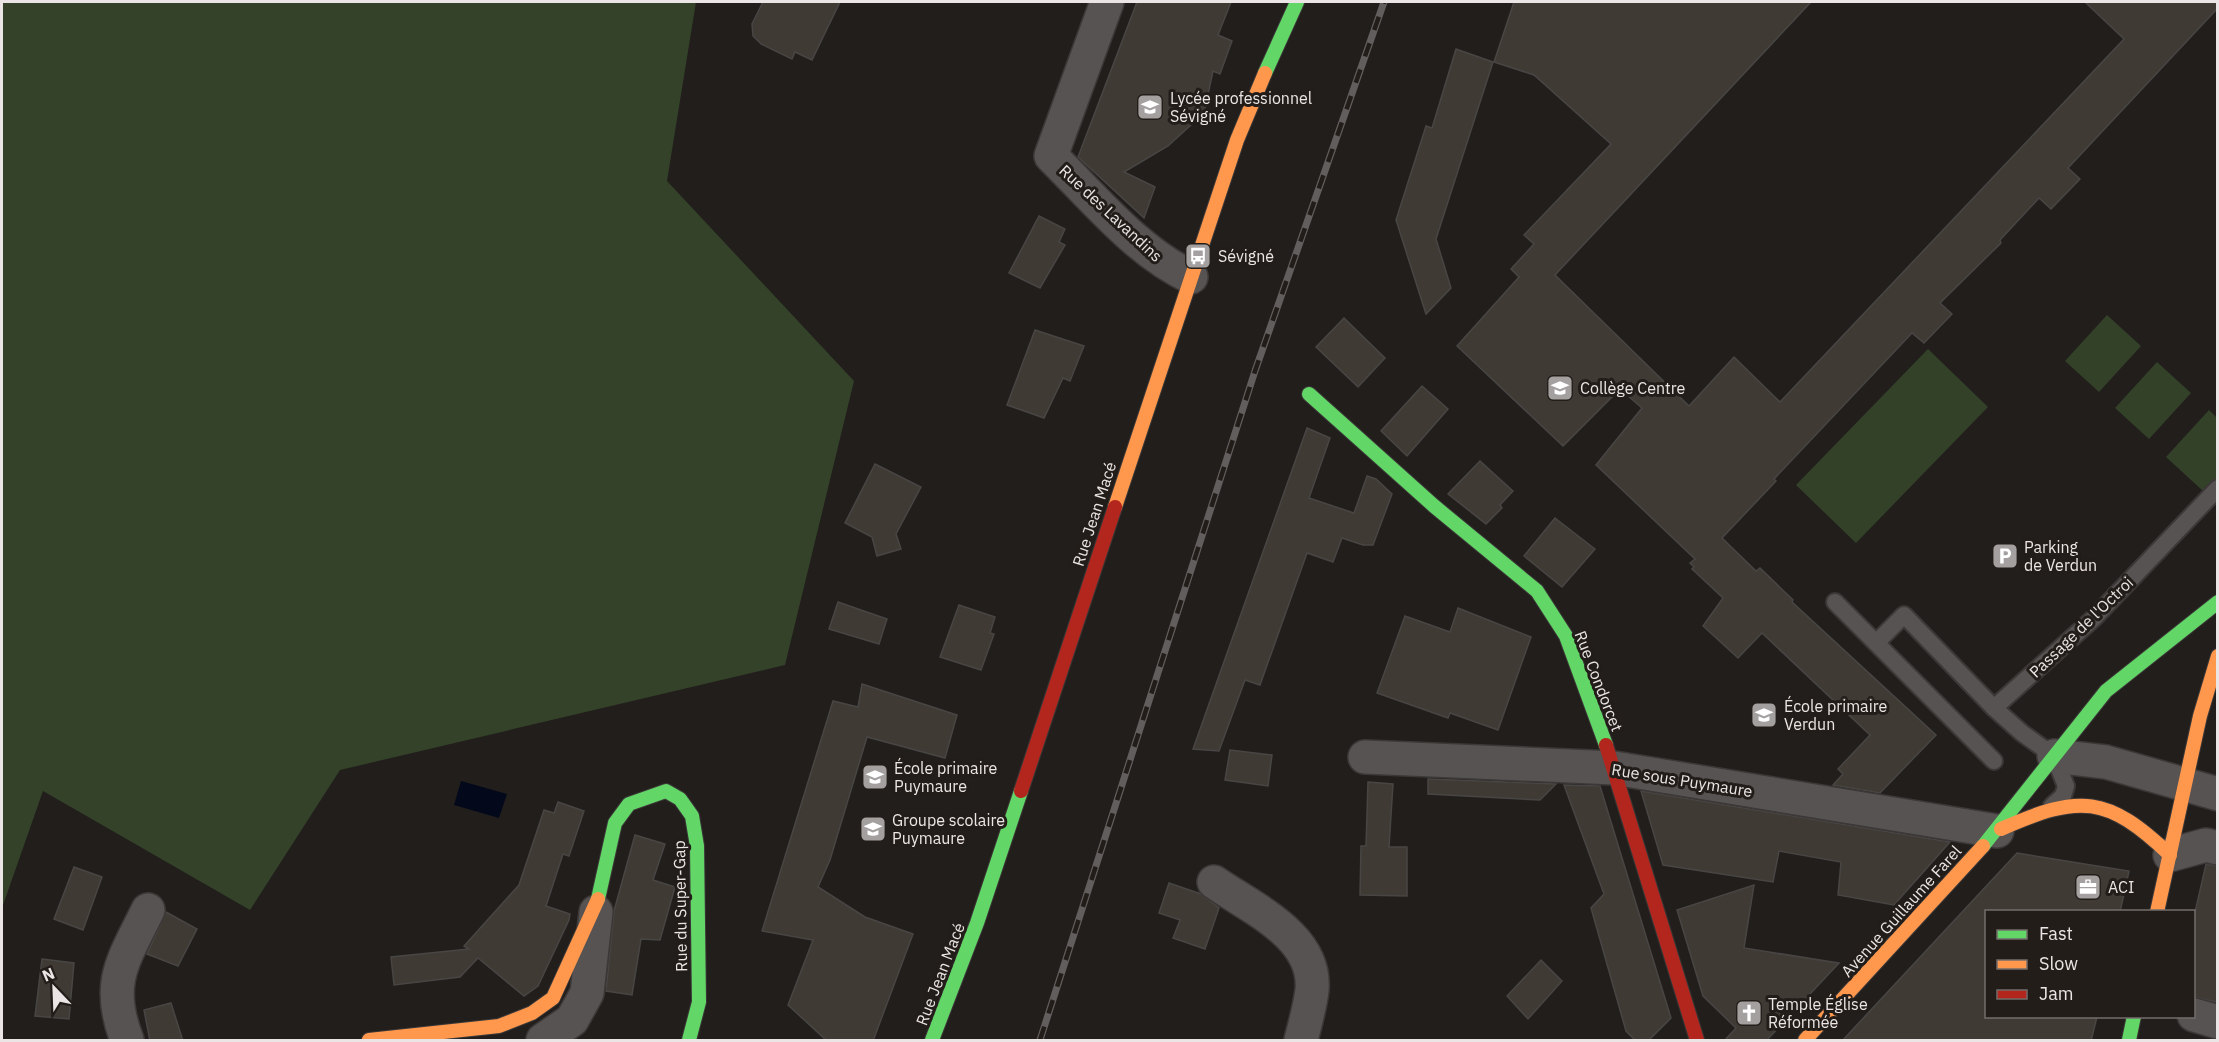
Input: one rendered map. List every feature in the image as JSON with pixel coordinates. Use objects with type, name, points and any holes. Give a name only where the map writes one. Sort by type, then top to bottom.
[{"type":"main road","name":"Rue Jean Macé","points":[[932,1041],[977,923],[1237,140],[1279,38],[1297,2]]},
{"type":"main road","name":"Rue Condorcet","points":[[1310,394],[1434,506],[1537,591],[1566,636],[1614,768],[1697,1041]]},
{"type":"main road","name":"Avenue Guillaume Farel","points":[[1806,1041],[1996,831],[2106,691],[2217,602]]},
{"type":"main road","points":[[2157,910],[2200,716],[2217,656]]},
{"type":"main road","name":"Rue du Super-Gap","points":[[369,1041],[499,1026],[532,1013],[553,998],[597,906],[615,823],[629,804],[666,791],[680,799],[692,816],[697,846],[699,1002],[689,1041]]},
{"type":"main road","points":[[1996,831],[2051,807],[2068,803],[2112,809],[2150,834],[2170,855]]},
{"type":"main road","points":[[2128,1041],[2134,1018]]},
{"type":"street","name":"Rue des Lavandins","points":[[1107,2],[1051,156],[1144,247],[1171,268],[1191,277]]},
{"type":"street","points":[[2054,756],[2106,762],[2217,794]]},
{"type":"street","name":"Rue sous Puymaure","points":[[1365,757],[1614,768],[1996,831]]},
{"type":"street","points":[[2170,855],[2206,845],[2217,848]]},
{"type":"street","points":[[1214,882],[1293,937],[1308,964],[1312,989],[1301,1041]]},
{"type":"street","points":[[543,1041],[572,1020],[587,993],[597,906]]},
{"type":"street","points":[[127,1041],[118,1017],[116,994],[118,973],[148,910]]},
{"type":"street","points":[[2195,1016],[2217,1022]]},
{"type":"lane","name":"Passage de l'Octroi","points":[[1994,708],[2094,618],[2217,488]]},
{"type":"lane","points":[[1835,602],[1994,761]]},
{"type":"lane","points":[[1876,643],[1904,615],[1994,708],[2022,733],[2054,756],[2066,786],[2063,796],[2051,807]]},
{"type":"green space","points":[[2,2],[696,2],[667,181],[854,381],[785,665],[340,770],[250,910],[43,791],[2,908]]},
{"type":"green space","points":[[2107,315],[2141,346],[2099,392],[2065,361]]},
{"type":"green space","points":[[1928,349],[1988,407],[1856,543],[1796,485]]},
{"type":"green space","points":[[2157,362],[2191,393],[2149,439],[2115,408]]},
{"type":"green space","points":[[2209,410],[2217,418],[2217,499],[2215,502],[2166,457]]},
{"type":"water","points":[[461,781],[507,794],[499,818],[454,805]]},
{"type":"building","points":[[763,2],[840,2],[812,60],[795,52],[792,59],[761,44],[753,36],[752,24]]},
{"type":"building","name":"Lycée professionnel Sévigné","points":[[1137,2],[1231,2],[1218,35],[1232,41],[1220,74],[1213,71],[1204,113],[1168,146],[1124,172],[1155,187],[1144,218],[1078,157]]},
{"type":"building","points":[[1514,2],[1811,2],[1555,275],[1689,406],[1734,357],[1780,402],[2124,39],[2085,2],[2217,2],[2217,9],[2068,168],[2080,179],[2051,209],[2039,198],[2000,240],[2001,243],[1940,303],[1952,314],[1924,343],[1912,333],[1774,479],[1776,481],[1722,538],[1756,571],[1760,568],[1793,600],[1792,602],[1936,735],[1880,793],[1833,785],[1843,774],[1838,769],[1870,735],[1762,633],[1738,658],[1703,626],[1723,598],[1692,569],[1694,567],[1690,563],[1695,559],[1596,465],[1642,408],[1620,389],[1563,446],[1457,346],[1519,277],[1511,269],[1534,244],[1524,235],[1611,144],[1534,75],[1494,62]]},
{"type":"building","points":[[1456,49],[1493,62],[1436,239],[1451,288],[1426,314],[1396,220],[1426,126],[1432,128]]},
{"type":"building","points":[[1039,216],[1065,229],[1059,242],[1065,245],[1040,288],[1009,273]]},
{"type":"building","points":[[1344,318],[1385,358],[1358,387],[1316,347]]},
{"type":"building","points":[[1035,330],[1084,346],[1070,381],[1063,378],[1044,418],[1007,405]]},
{"type":"building","points":[[1422,386],[1448,409],[1407,456],[1381,431]]},
{"type":"building","points":[[1307,428],[1330,438],[1309,498],[1354,513],[1367,476],[1376,479],[1392,494],[1373,545],[1363,545],[1342,538],[1333,562],[1307,553],[1260,685],[1245,680],[1219,751],[1193,749]]},
{"type":"building","points":[[1480,461],[1513,491],[1500,505],[1502,508],[1486,524],[1448,494]]},
{"type":"building","points":[[875,464],[921,487],[896,534],[901,549],[877,556],[872,537],[845,523]]},
{"type":"building","points":[[1555,518],[1595,549],[1562,587],[1524,556]]},
{"type":"building","points":[[838,602],[887,619],[879,644],[829,629]]},
{"type":"building","points":[[959,605],[995,617],[990,633],[994,634],[981,670],[940,657]]},
{"type":"building","points":[[1458,608],[1531,637],[1498,730],[1450,713],[1448,718],[1377,693],[1405,616],[1450,632]]},
{"type":"building","points":[[862,684],[957,715],[945,758],[867,737],[830,860],[818,887],[865,917],[913,934],[873,1041],[827,1041],[788,1005],[813,940],[762,931],[833,701],[858,707]]},
{"type":"building","points":[[1230,750],[1272,755],[1268,786],[1225,780]]},
{"type":"building","points":[[1428,779],[1556,784],[1540,800],[1428,794]]},
{"type":"building","points":[[1368,782],[1393,784],[1389,847],[1407,847],[1407,896],[1360,895],[1361,846],[1366,846]]},
{"type":"building","points":[[1564,785],[1600,786],[1671,1018],[1648,1041],[1636,1041],[1626,1031],[1591,908],[1604,894]]},
{"type":"building","points":[[1641,791],[1950,842],[1894,905],[1838,895],[1841,862],[1779,851],[1773,882],[1663,865]]},
{"type":"building","points":[[558,802],[584,811],[569,856],[563,854],[546,906],[570,914],[569,920],[538,986],[524,996],[478,958],[460,977],[394,985],[391,957],[469,949],[464,946],[519,885],[544,810],[554,813]]},
{"type":"building","points":[[635,835],[665,844],[653,880],[675,887],[660,940],[641,939],[632,995],[606,991],[614,911]]},
{"type":"building","points":[[2017,853],[2129,871],[2120,910],[1985,910],[1985,1018],[2097,1018],[2091,1041],[1842,1041]]},
{"type":"building","points":[[2206,864],[2217,866],[2217,1002],[2195,997],[2195,912]]},
{"type":"building","points":[[74,867],[102,877],[83,930],[54,919]]},
{"type":"building","points":[[1169,883],[1201,894],[1219,908],[1205,949],[1173,938],[1180,920],[1159,913]]},
{"type":"building","points":[[1754,885],[1744,948],[1839,963],[1766,1041],[1724,1041],[1736,1028],[1703,996],[1677,910]]},
{"type":"building","points":[[166,912],[197,929],[178,966],[147,954]]},
{"type":"building","points":[[42,959],[74,963],[69,1019],[35,1016]]},
{"type":"building","points":[[1541,960],[1562,981],[1528,1019],[1507,996]]},
{"type":"building","points":[[171,1003],[183,1041],[150,1041],[144,1010]]},
{"type":"railway","points":[[1040,1040],[1255,371],[1384,2]]},
{"type":"traffic: fast","points":[[1265,73],[1297,2]]},
{"type":"traffic: fast","points":[[1309,394],[1434,506],[1537,591],[1566,636],[1606,745]]},
{"type":"traffic: fast","points":[[1983,846],[2106,691],[2218,602]]},
{"type":"traffic: fast","points":[[598,899],[615,823],[629,804],[666,791],[680,799],[692,816],[697,846],[699,1002],[689,1040]]},
{"type":"traffic: fast","points":[[932,1040],[977,923],[1021,791]]},
{"type":"traffic: fast","points":[[2129,1040],[2134,1018]]},
{"type":"traffic: slow","points":[[1115,507],[1237,140],[1265,73]]},
{"type":"traffic: slow","points":[[2157,910],[2200,716],[2218,656]]},
{"type":"traffic: slow","points":[[2001,829],[2052,810],[2073,806],[2092,806],[2110,811],[2128,821],[2170,855]]},
{"type":"traffic: slow","points":[[1805,1040],[1983,846]]},
{"type":"traffic: slow","points":[[369,1040],[499,1026],[532,1013],[553,998],[598,899]]},
{"type":"traffic: jam","points":[[1021,791],[1115,507]]},
{"type":"traffic: jam","points":[[1606,745],[1697,1040]]},
{"type":"place","name":"Lycée professionnel Sévigné","points":[[1150,107]]},
{"type":"place","name":"Sévigné","points":[[1198,256]]},
{"type":"place","name":"Collège Centre","points":[[1560,388]]},
{"type":"place","name":"Parking de Verdun","points":[[2005,556]]},
{"type":"place","name":"École primaire Verdun","points":[[1764,715]]},
{"type":"place","name":"École primaire Puymaure","points":[[875,777]]},
{"type":"place","name":"Groupe scolaire Puymaure","points":[[873,829]]},
{"type":"place","name":"ACI","points":[[2088,887]]},
{"type":"place","name":"Temple Église Réformée","points":[[1749,1013]]}]
